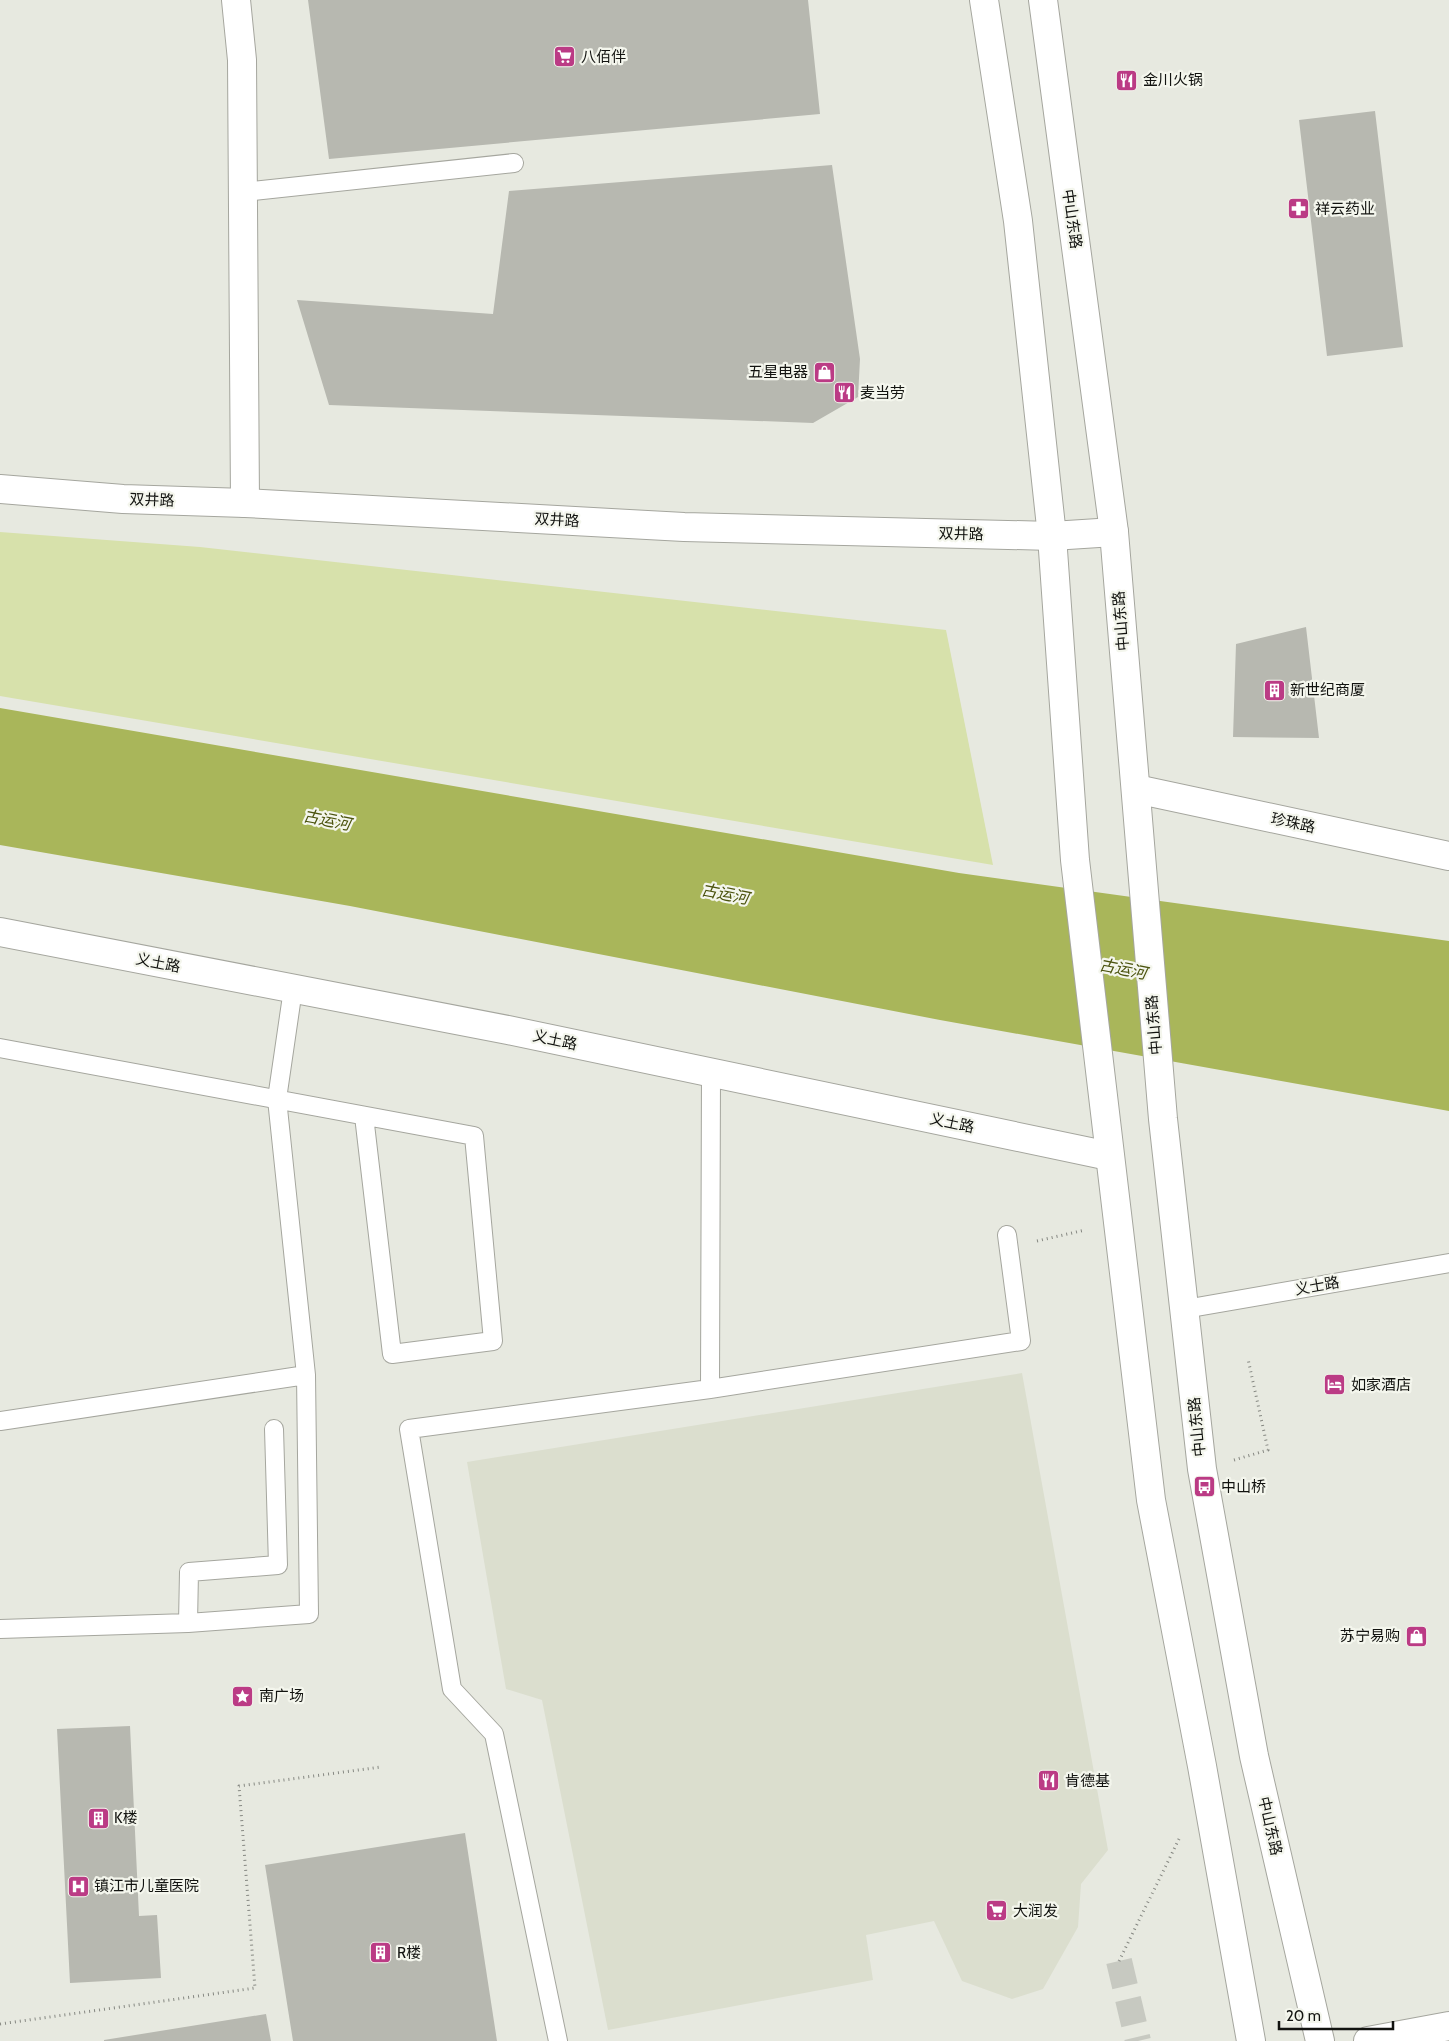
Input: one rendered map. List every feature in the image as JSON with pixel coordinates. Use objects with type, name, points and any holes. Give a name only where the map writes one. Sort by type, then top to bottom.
[{"type":"main road","points":[[236,0],[242,60],[245,503]]},
{"type":"main road","points":[[984,0],[1018,221],[1052,536],[1076,860],[1109,1156],[1151,1500],[1206,1785],[1251,2041]]},
{"type":"main road","name":"中山东路","points":[[1043,0],[1114,532],[1163,1119],[1202,1469],[1254,1756],[1320,2041]]},
{"type":"main road","name":"双井路","points":[[0,489],[123,499],[245,503],[684,527],[1052,536],[1114,532]]},
{"type":"main road","name":"珍珠路","points":[[1136,789],[1449,856]]},
{"type":"main road","name":"义土路","points":[[0,932],[711,1073],[1109,1156]]},
{"type":"main road","points":[[1368,2041],[1449,2026]]},
{"type":"lane","points":[[244,192],[514,163]]},
{"type":"lane","points":[[0,1629],[188,1623],[309,1614],[306,1375],[277,1099],[293,989]]},
{"type":"lane","points":[[0,1048],[474,1136],[493,1341],[392,1354],[364,1116]]},
{"type":"lane","points":[[710,1389],[711,1073]]},
{"type":"lane","points":[[558,2041],[494,1734],[452,1689],[409,1429],[710,1389],[1021,1341],[1007,1235]]},
{"type":"lane","name":"义士路","points":[[1185,1309],[1449,1263]]},
{"type":"lane","points":[[0,1422],[306,1375]]},
{"type":"lane","points":[[188,1623],[188,1572],[278,1565],[274,1429]]},
{"type":"path","points":[[1032,1242],[1117,1223]]},
{"type":"path","points":[[1248,1359],[1268,1450]]},
{"type":"path","points":[[0,2024],[255,1988],[239,1786],[381,1767]]},
{"type":"path","points":[[1120,1961],[1206,1785]]},
{"type":"shaded area","points":[[0,532],[200,547],[946,630],[993,865],[0,696]]},
{"type":"shaded area","points":[[1022,1373],[1108,1850],[1081,1884],[1078,1927],[1043,1989],[1012,1999],[962,1981],[934,1921],[866,1935],[873,1980],[608,2030],[542,1700],[506,1689],[467,1462]]},
{"type":"water","name":"古运河","points":[[0,708],[959,873],[1449,941],[1449,1111],[940,1020],[350,906],[0,845]]},
{"type":"building","name":"八佰伴","points":[[308,0],[808,0],[820,114],[329,159]]},
{"type":"building","points":[[1375,111],[1403,347],[1327,356],[1299,120]]},
{"type":"building","points":[[832,165],[860,359],[858,397],[813,423],[329,405],[297,300],[493,314],[509,191]]},
{"type":"building","name":"新世纪商厦","points":[[1306,627],[1319,738],[1233,737],[1236,644]]},
{"type":"building","name":"K楼","points":[[130,1726],[139,1916],[157,1915],[161,1978],[70,1983],[57,1729]]},
{"type":"building","name":"R楼","points":[[465,1833],[497,2041],[293,2041],[265,1865]]},
{"type":"building","points":[[266,2014],[271,2041],[104,2041],[104,2040]]},
{"type":"tunnel","points":[[1119,1961],[1138,2041]]},
{"type":"place","name":"八佰伴","points":[[565,57]]},
{"type":"place","name":"金川火锅","points":[[1127,80]]},
{"type":"place","name":"祥云药业","points":[[1299,209]]},
{"type":"place","name":"五星电器","points":[[824,372]]},
{"type":"place","name":"麦当劳","points":[[844,393]]},
{"type":"place","name":"新世纪商厦","points":[[1274,690]]},
{"type":"place","name":"如家酒店","points":[[1335,1385]]},
{"type":"place","name":"中山桥","points":[[1205,1487]]},
{"type":"place","name":"苏宁易购","points":[[1416,1636]]},
{"type":"place","name":"南广场","points":[[243,1696]]},
{"type":"place","name":"肯德基","points":[[1049,1781]]},
{"type":"place","name":"K楼","points":[[98,1818]]},
{"type":"place","name":"镇江市儿童医院","points":[[78,1886]]},
{"type":"place","name":"大润发","points":[[997,1911]]},
{"type":"place","name":"R楼","points":[[381,1953]]}]
